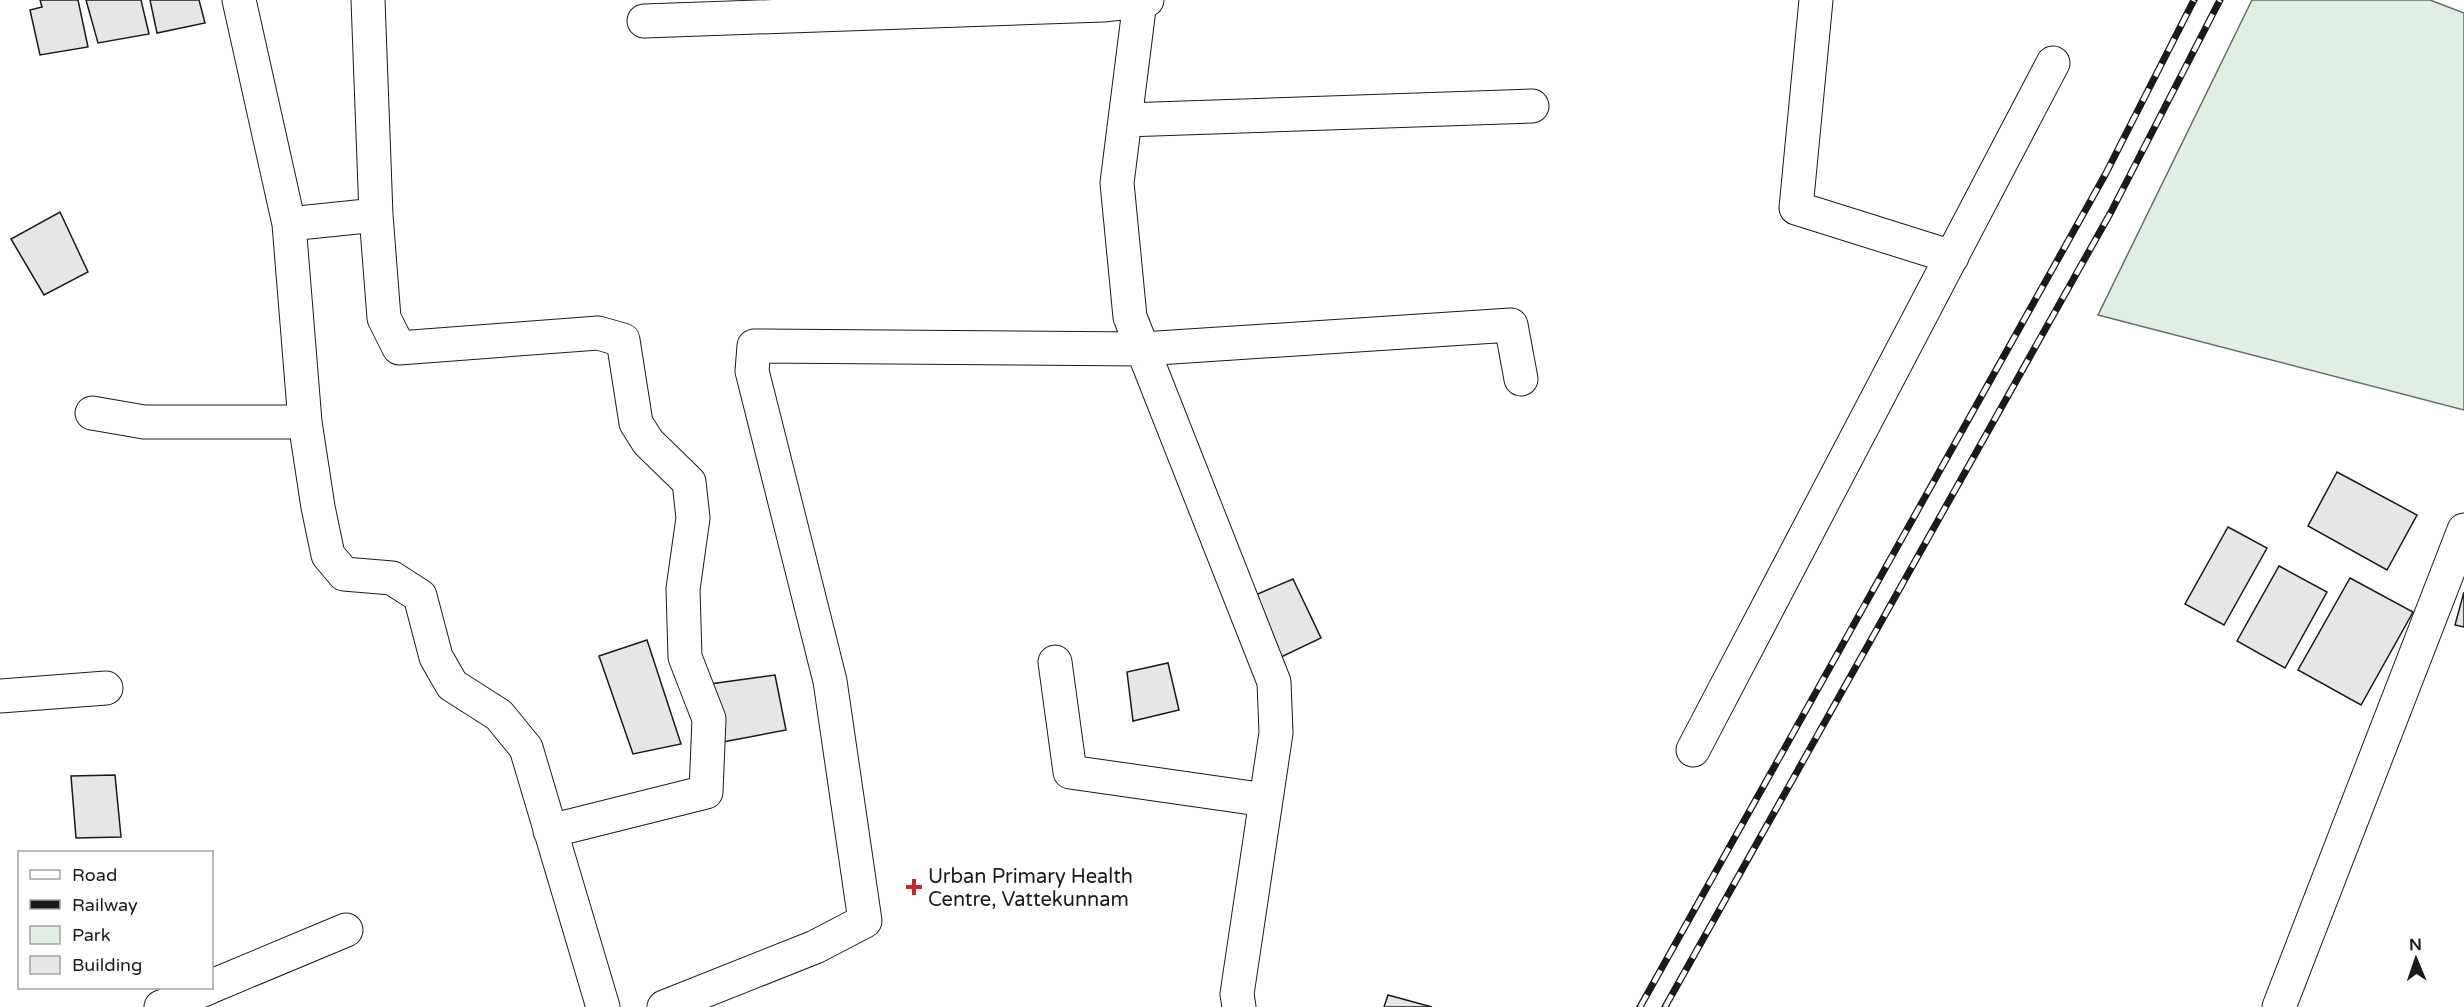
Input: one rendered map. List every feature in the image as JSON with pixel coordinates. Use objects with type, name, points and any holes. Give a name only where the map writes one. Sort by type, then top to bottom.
[{"type":"street","points":[[239,0],[289,224],[304,422],[328,555],[345,574],[392,578],[420,596],[436,657],[452,685],[499,715],[526,748],[603,1007]]},
{"type":"street","points":[[368,0],[376,215],[384,318],[399,348],[598,333],[622,340],[636,423],[648,442],[689,482],[693,518],[683,589],[686,657],[709,719],[706,792],[550,831]]},
{"type":"street","points":[[644,21],[960,5],[1103,5],[1144,0],[1117,183],[1130,317],[1274,682],[1276,733],[1237,994],[1239,1007]]},
{"type":"street","points":[[1816,0],[1796,208],[1952,257]]},
{"type":"street","points":[[1693,750],[2053,63]]},
{"type":"street","points":[[1125,120],[1532,106]]},
{"type":"street","points":[[289,224],[376,215]]},
{"type":"street","points":[[675,1005],[815,947],[865,921],[830,681],[752,371],[754,346],[1142,349],[1511,326],[1521,379]]},
{"type":"street","points":[[92,413],[144,423],[304,422]]},
{"type":"street","points":[[2279,1007],[2464,530]]},
{"type":"street","points":[[1055,662],[1070,772],[1266,800]]},
{"type":"street","points":[[0,696],[106,688]]},
{"type":"street","points":[[213,986],[346,930]]},
{"type":"street","points":[[161,1007],[205,989]]},
{"type":"green space","points":[[2252,0],[2430,0],[2464,13],[2464,410],[2098,315]]},
{"type":"building","points":[[40,0],[78,0],[88,47],[40,55],[30,10],[42,7]]},
{"type":"building","points":[[86,0],[141,0],[149,34],[98,43]]},
{"type":"building","points":[[150,0],[199,0],[205,23],[157,33]]},
{"type":"building","points":[[60,212],[88,272],[44,295],[11,239]]},
{"type":"building","points":[[2337,472],[2417,515],[2387,570],[2308,526]]},
{"type":"building","points":[[2228,527],[2267,548],[2224,625],[2185,604]]},
{"type":"building","points":[[2279,566],[2327,592],[2285,668],[2237,641]]},
{"type":"building","points":[[2350,578],[2413,612],[2361,705],[2298,670]]},
{"type":"building","points":[[1293,579],[1321,638],[1277,659],[1246,599]]},
{"type":"building","points":[[2464,592],[2464,627],[2455,625]]},
{"type":"building","points":[[647,640],[681,744],[633,754],[599,656]]},
{"type":"building","points":[[1168,663],[1179,710],[1133,721],[1127,672]]},
{"type":"building","points":[[775,675],[786,730],[712,744],[703,685]]},
{"type":"building","points":[[115,775],[121,837],[76,838],[71,776]]},
{"type":"building","points":[[1388,995],[1432,1007],[1384,1007]]},
{"type":"railway","points":[[1640,1007],[2105,175],[2194,0]]},
{"type":"railway","points":[[1665,1007],[2111,212],[2220,0]]},
{"type":"place","name":"Urban Primary Health Centre, Vattekunnam","points":[[914,887]]}]
